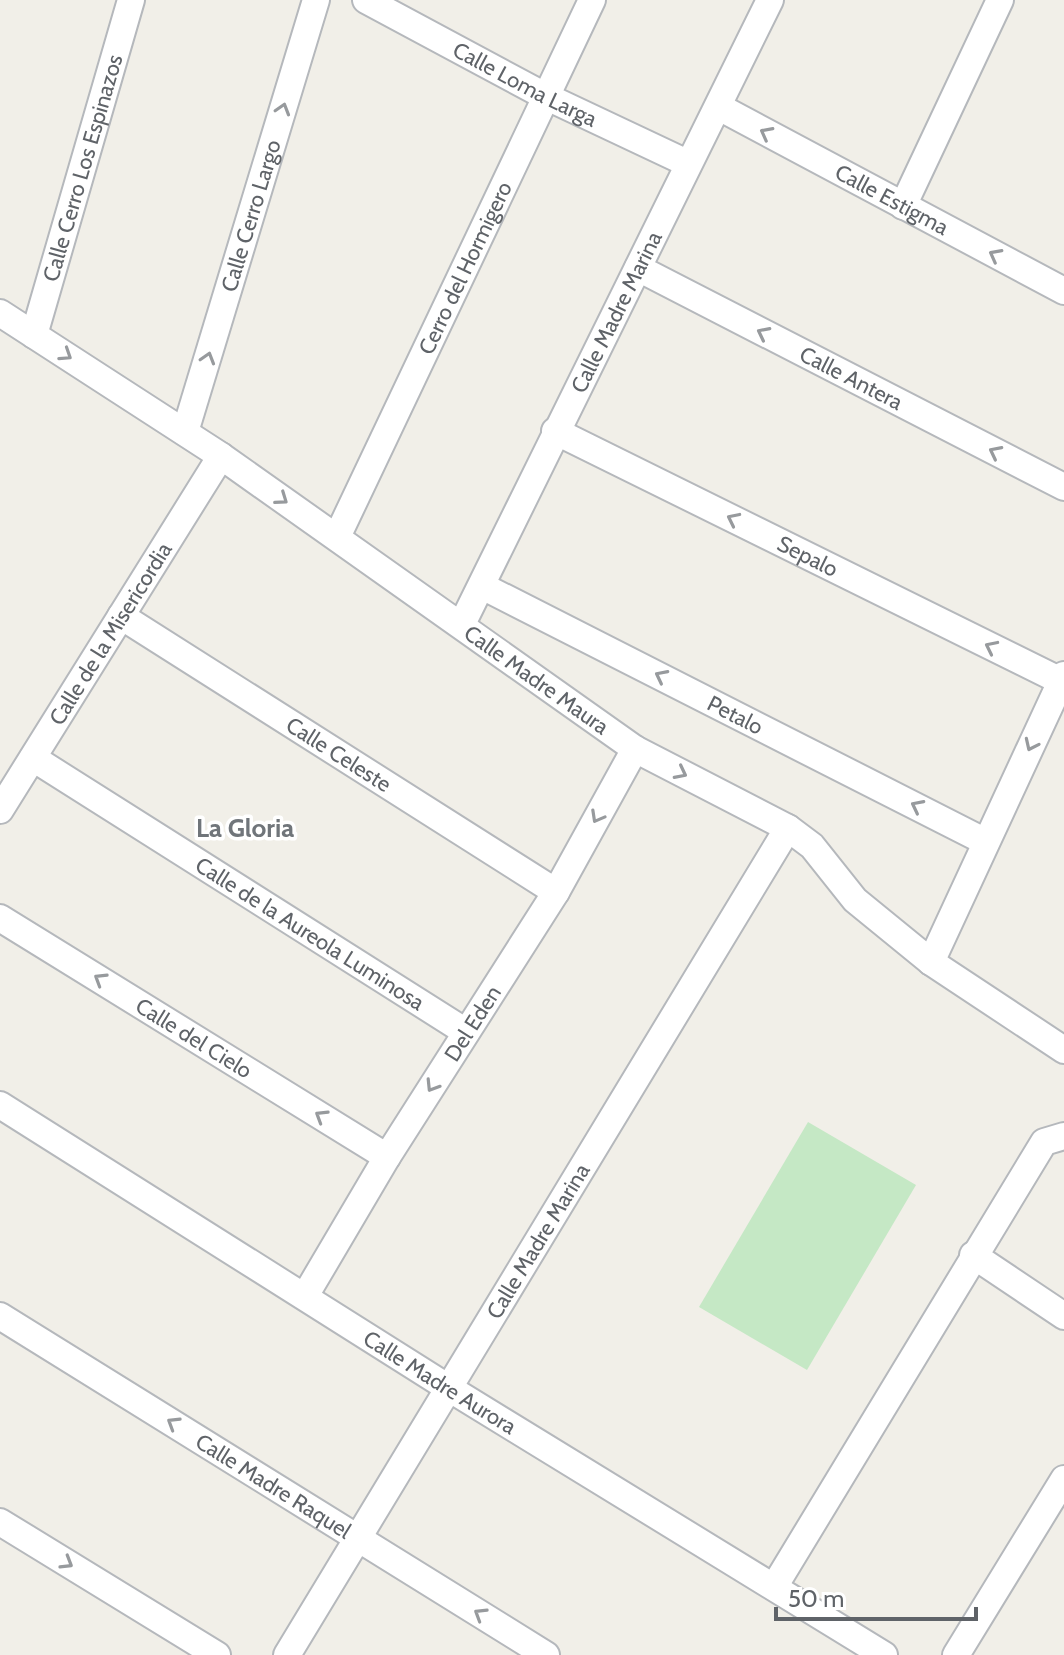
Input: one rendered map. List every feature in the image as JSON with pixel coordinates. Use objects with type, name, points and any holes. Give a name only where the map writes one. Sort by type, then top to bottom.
[{"type":"street","name":"Calle Cerro Los Espinazos","points":[[34,335],[131,0]]},
{"type":"street","name":"Calle Cerro Largo","points":[[185,432],[316,0]]},
{"type":"street","name":"Calle Loma Larga","points":[[366,0],[545,96],[687,163]]},
{"type":"street","name":"Cerro del Hormigero","points":[[337,537],[592,0]]},
{"type":"street","name":"Calle Madre Marina","points":[[462,624],[484,587],[555,431],[770,0]]},
{"type":"street","points":[[903,206],[1000,0]]},
{"type":"street","name":"Calle Estigma","points":[[719,107],[1064,290]]},
{"type":"street","name":"Calle Antera","points":[[638,268],[1064,487]]},
{"type":"street","name":"Calle Madre Maura","points":[[0,313],[221,456],[635,749],[788,828],[812,846],[855,900],[931,962],[1064,1050]]},
{"type":"street","name":"Sepalo","points":[[555,431],[1062,678]]},
{"type":"street","name":"Calle de la Misericordia","points":[[0,810],[221,456]]},
{"type":"street","name":"Petalo","points":[[484,587],[986,842]]},
{"type":"street","name":"Calle Celeste","points":[[121,616],[556,892]]},
{"type":"street","points":[[931,962],[1062,678]]},
{"type":"street","name":"Del Eden","points":[[305,1296],[387,1157],[556,892],[635,749]]},
{"type":"street","name":"Calle de la Aureola Luminosa","points":[[33,758],[466,1032]]},
{"type":"street","name":"Calle Madre Marina","points":[[287,1655],[788,828]]},
{"type":"street","name":"Calle del Cielo","points":[[0,918],[387,1157]]},
{"type":"street","name":"Calle Madre Aurora","points":[[0,1105],[447,1387],[884,1655]]},
{"type":"street","points":[[774,1587],[1044,1142],[1064,1136]]},
{"type":"street","points":[[973,1255],[1064,1316]]},
{"type":"street","name":"Calle Madre Raquel","points":[[0,1316],[546,1655]]},
{"type":"street","points":[[956,1655],[1064,1479]]},
{"type":"street","points":[[0,1522],[217,1655]]},
{"type":"green space","points":[[808,1122],[916,1185],[807,1370],[699,1307]]},
{"type":"district","name":"La Gloria","points":[[245,828]]}]
